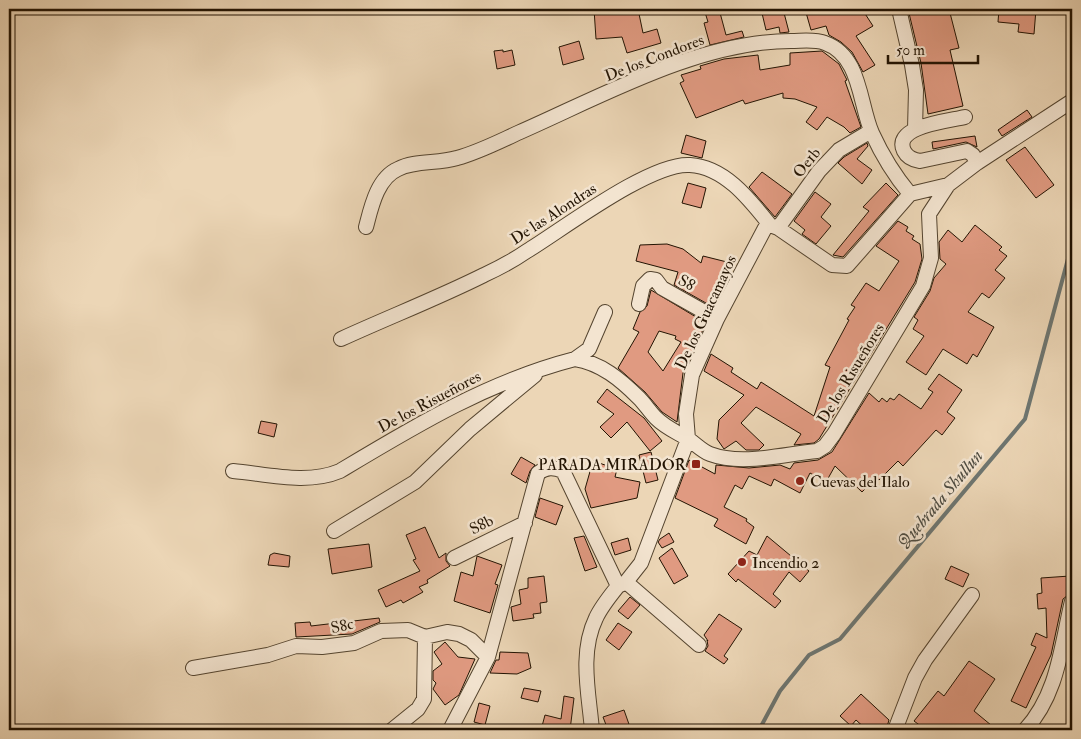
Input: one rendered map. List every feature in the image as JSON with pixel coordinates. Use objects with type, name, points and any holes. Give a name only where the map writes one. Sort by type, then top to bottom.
[{"type":"street","points":[[899,9],[915,82],[915,130]]},
{"type":"street","name":"De los Condores","points":[[366,227],[374,199],[384,181],[397,169],[456,158],[640,78],[731,47],[772,41],[817,41],[826,43],[842,53],[860,86],[871,131],[899,181],[910,194]]},
{"type":"street","name":"De los Risueñores","points":[[233,471],[311,479],[326,477],[340,472],[452,405],[497,384],[575,359],[586,361],[605,369],[639,398],[655,417],[671,431],[688,439],[709,454],[729,458],[817,451],[825,446],[834,434],[923,286],[931,258],[929,214],[948,185],[977,163],[1072,101]]},
{"type":"street","points":[[965,118],[910,131],[903,138],[902,146],[906,155],[914,160],[920,161],[967,151],[973,154],[977,163]]},
{"type":"street","name":"Oe1b","points":[[774,226],[819,171],[839,150],[871,131]]},
{"type":"street","name":"De las Alondras","points":[[341,338],[484,275],[525,252],[622,189],[676,166],[702,166],[716,172],[746,196],[774,226]]},
{"type":"street","points":[[774,226],[832,265],[846,266],[910,194],[948,185]]},
{"type":"street","name":"De los Guacamayos","points":[[592,730],[586,662],[589,638],[596,618],[641,563],[688,439],[686,414],[692,375],[717,319],[765,228],[774,226]]},
{"type":"street","name":"S8","points":[[639,304],[643,286],[650,279],[656,280],[662,288],[717,319]]},
{"type":"street","points":[[575,359],[589,349],[605,312]]},
{"type":"street","points":[[334,531],[415,482],[470,429],[541,369]]},
{"type":"street","points":[[450,730],[488,657],[538,473],[545,468],[554,467],[563,471],[622,584],[699,645]]},
{"type":"street","name":"S8b","points":[[454,558],[525,523]]},
{"type":"street","points":[[895,730],[915,678],[925,660],[972,595]]},
{"type":"street","points":[[1025,730],[1046,704],[1072,600]]},
{"type":"street","name":"S8c","points":[[194,668],[268,654],[296,646],[322,647],[354,643],[381,631],[408,630],[425,637],[446,632],[458,634],[471,640],[488,657]]},
{"type":"street","points":[[392,730],[418,710],[424,699],[425,637]]},
{"type":"building","points":[[594,9],[638,9],[643,33],[657,29],[661,43],[627,53],[622,37],[596,39]]},
{"type":"building","points":[[704,9],[719,9],[726,35],[742,31],[744,37],[710,45],[704,23],[708,22]]},
{"type":"building","points":[[761,9],[783,9],[789,32],[780,33],[779,27],[766,30]]},
{"type":"building","points":[[805,9],[862,9],[873,26],[856,36],[875,65],[863,72],[852,52],[841,42],[829,35],[826,26],[811,30]]},
{"type":"building","points":[[908,9],[949,9],[959,48],[950,50],[963,106],[928,114],[921,63]]},
{"type":"building","points":[[999,9],[1036,9],[1034,34],[1018,32],[1019,24],[998,22]]},
{"type":"building","points":[[579,41],[584,59],[563,65],[559,47]]},
{"type":"building","points":[[503,50],[503,52],[512,50],[515,65],[497,69],[494,51]]},
{"type":"building","points":[[822,51],[839,64],[847,80],[845,81],[861,127],[850,133],[827,117],[817,130],[806,122],[817,107],[795,99],[783,98],[783,93],[745,104],[743,100],[696,118],[680,83],[684,81],[681,75],[701,69],[700,66],[724,59],[758,55],[760,70],[790,65],[790,53]]},
{"type":"building","points":[[1027,110],[1032,117],[1002,136],[998,130]]},
{"type":"building","points":[[686,135],[706,141],[702,158],[681,153]]},
{"type":"building","points":[[975,136],[977,147],[966,142],[933,149],[932,142]]},
{"type":"building","points":[[867,143],[868,146],[857,159],[872,170],[862,184],[838,163],[844,157]]},
{"type":"building","points":[[1025,147],[1054,185],[1036,198],[1006,160]]},
{"type":"building","points":[[762,172],[792,194],[775,217],[749,187]]},
{"type":"building","points":[[688,183],[706,188],[701,208],[682,203]]},
{"type":"building","points":[[886,183],[898,195],[843,257],[833,255],[869,211],[863,207]]},
{"type":"building","points":[[815,192],[831,204],[821,217],[831,226],[816,244],[802,234],[805,230],[794,221]]},
{"type":"building","points":[[898,221],[908,227],[906,231],[914,236],[912,239],[920,244],[922,259],[915,282],[819,439],[814,443],[794,445],[801,434],[756,407],[741,423],[764,445],[759,450],[746,450],[736,441],[724,449],[717,439],[719,420],[744,395],[704,371],[711,354],[733,368],[731,372],[757,389],[761,382],[814,416],[830,367],[825,365],[849,320],[847,319],[855,307],[851,305],[866,283],[879,291],[899,261],[876,246]]},
{"type":"building","points":[[975,225],[1002,247],[999,250],[1007,256],[995,270],[1005,278],[989,298],[982,293],[968,312],[994,327],[977,357],[973,354],[967,364],[943,349],[926,375],[906,362],[924,336],[913,329],[918,320],[914,317],[930,291],[934,278],[946,264],[940,259],[939,242],[948,230],[962,242]]},
{"type":"building","points":[[667,244],[683,249],[701,263],[703,256],[727,262],[720,286],[723,288],[719,297],[716,296],[713,307],[674,285],[678,272],[636,261],[640,245]]},
{"type":"building","points":[[651,290],[706,323],[683,373],[677,422],[662,412],[645,392],[618,368],[639,332],[633,329],[640,312],[647,306]],"holes":[[[659,331],[676,336],[675,339],[681,342],[663,371],[648,352]]]},
{"type":"building","points":[[939,374],[962,390],[947,412],[955,418],[942,435],[936,430],[903,466],[898,461],[879,480],[876,478],[862,492],[835,466],[826,482],[810,473],[800,493],[774,479],[771,486],[749,476],[742,489],[735,485],[724,507],[747,519],[746,521],[754,527],[746,544],[714,526],[718,519],[675,498],[689,460],[715,474],[716,465],[749,468],[780,465],[790,469],[794,463],[818,460],[832,452],[869,393],[879,402],[882,398],[887,402],[890,398],[894,400],[899,394],[921,409],[933,392],[928,389]]},
{"type":"building","points":[[607,389],[644,418],[662,441],[650,451],[627,422],[611,438],[600,427],[614,414],[597,402]]},
{"type":"building","points":[[261,421],[277,424],[274,437],[258,433]]},
{"type":"building","points":[[651,452],[658,480],[646,483],[639,455]]},
{"type":"building","points":[[521,457],[535,465],[530,471],[526,483],[511,474]]},
{"type":"building","points":[[593,461],[617,469],[615,477],[640,482],[637,498],[591,508],[585,489]]},
{"type":"building","points":[[540,498],[563,506],[556,525],[535,517]]},
{"type":"building","points":[[425,527],[439,558],[446,553],[446,561],[450,566],[427,580],[428,583],[419,587],[423,592],[403,603],[401,600],[386,607],[378,590],[420,571],[413,560],[416,559],[406,535]]},
{"type":"building","points":[[669,533],[674,542],[662,548],[658,542]]},
{"type":"building","points":[[584,536],[597,567],[585,571],[574,538]]},
{"type":"building","points":[[767,536],[809,571],[800,582],[789,572],[773,594],[781,601],[775,608],[738,579],[736,582],[728,574],[749,551],[757,555]]},
{"type":"building","points":[[628,538],[631,550],[615,555],[611,543]]},
{"type":"building","points":[[369,544],[372,567],[332,574],[328,549]]},
{"type":"building","points":[[672,548],[688,576],[674,584],[659,558]]},
{"type":"building","points":[[274,553],[290,556],[289,567],[268,565],[270,555]]},
{"type":"building","points":[[477,556],[502,565],[495,584],[498,585],[490,613],[454,601],[461,572],[473,576]]},
{"type":"building","points":[[951,566],[969,574],[963,587],[945,579]]},
{"type":"building","points":[[544,576],[547,602],[540,603],[541,613],[533,614],[534,618],[513,621],[511,607],[521,604],[519,590],[528,588],[528,578]]},
{"type":"building","points":[[1070,576],[1071,593],[1063,599],[1051,655],[1026,708],[1011,701],[1036,647],[1031,645],[1036,633],[1047,638],[1046,608],[1038,609],[1037,594],[1042,593],[1041,578]]},
{"type":"building","points":[[630,597],[640,605],[628,619],[618,611]]},
{"type":"building","points":[[719,614],[742,629],[724,656],[728,659],[724,664],[705,651],[708,641],[704,635]]},
{"type":"building","points":[[379,618],[380,622],[352,634],[296,637],[295,623],[310,622],[311,626]]},
{"type":"building","points":[[618,623],[632,632],[619,650],[606,640]]},
{"type":"building","points":[[445,642],[458,657],[475,659],[459,695],[445,705],[433,689],[436,683],[433,680],[433,671],[442,664],[434,652]]},
{"type":"building","points":[[500,652],[528,653],[531,668],[517,674],[490,673],[496,660],[499,660]]},
{"type":"building","points":[[969,661],[995,679],[974,711],[997,730],[926,730],[914,721],[938,691],[944,696]]},
{"type":"building","points":[[524,688],[541,691],[538,702],[521,698]]},
{"type":"building","points":[[861,694],[889,720],[886,730],[867,730],[856,720],[851,726],[840,716]]},
{"type":"building","points":[[564,696],[574,698],[570,730],[541,730],[545,715],[561,719]]},
{"type":"building","points":[[479,703],[490,706],[485,725],[474,722]]},
{"type":"building","points":[[624,710],[631,730],[608,730],[603,717]]},
{"type":"waterway","name":"Quebrada Shullun","points":[[759,730],[780,691],[809,655],[840,639],[1025,419],[1072,244]]},
{"type":"place","name":"PARADA MIRADOR","points":[[696,464]]},
{"type":"place","name":"Cuevas del Ilalo","points":[[800,481]]},
{"type":"place","name":"Incendio 2","points":[[742,562]]}]
